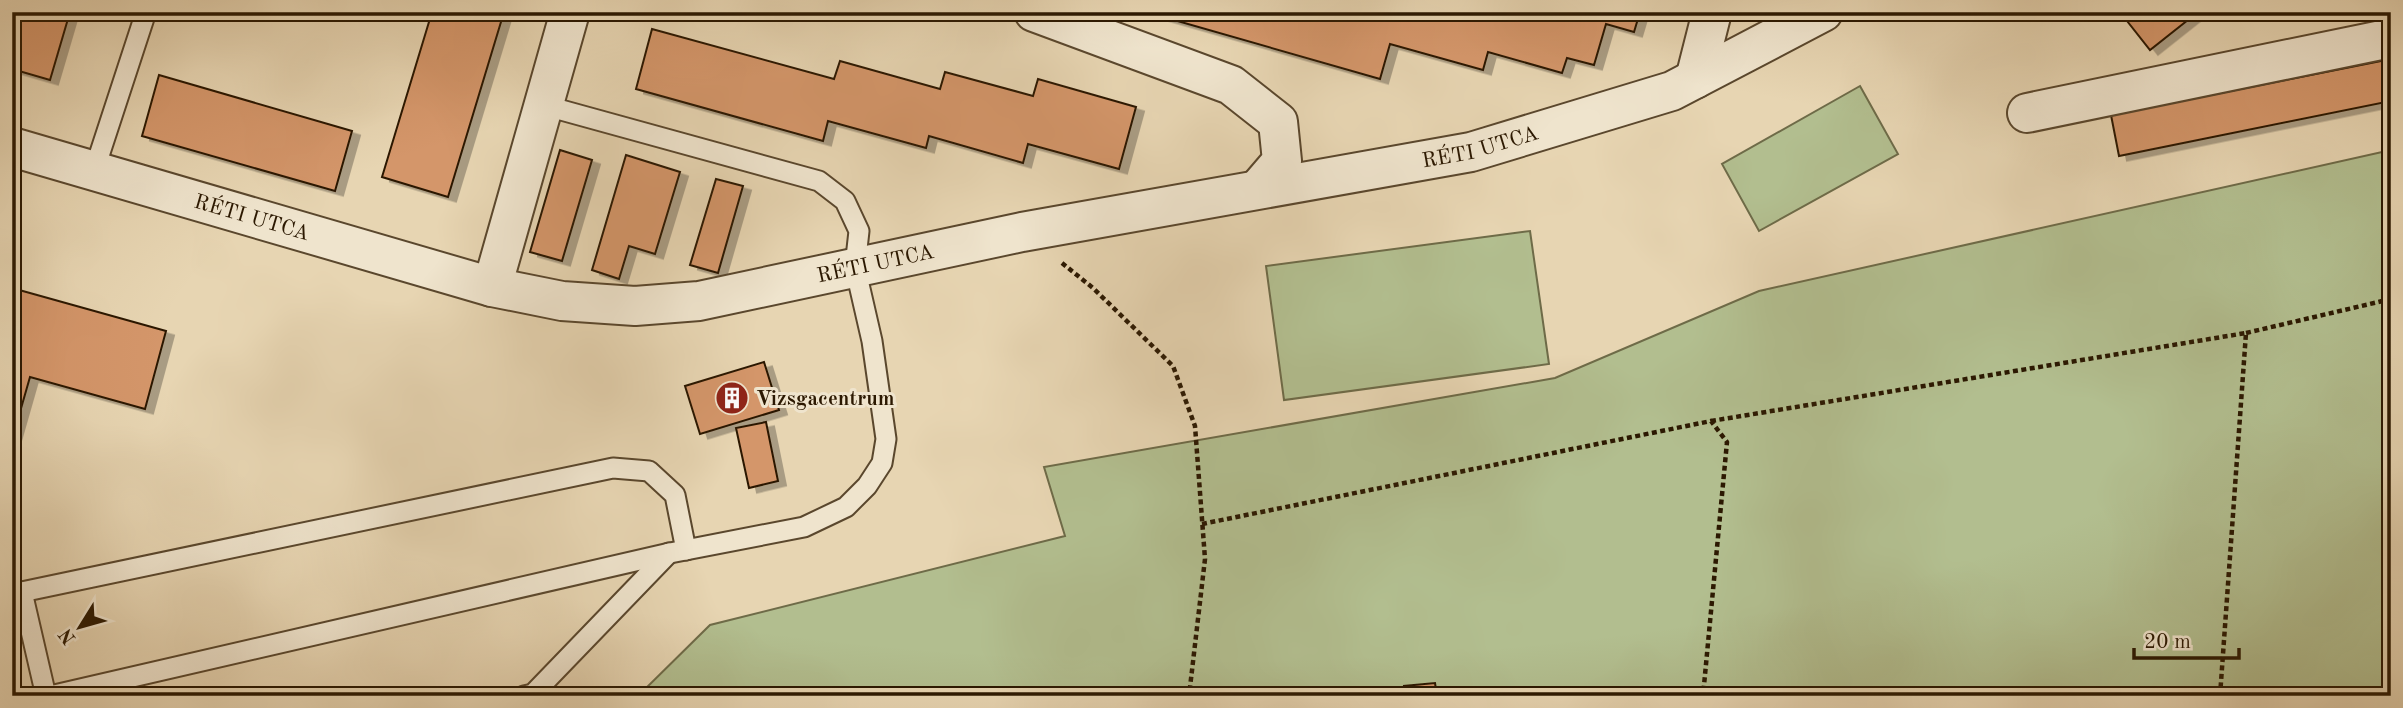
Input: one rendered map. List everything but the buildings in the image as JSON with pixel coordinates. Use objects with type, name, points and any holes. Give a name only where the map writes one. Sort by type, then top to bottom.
[{"type":"street","points":[[492,287],[570,12]]},
{"type":"street","points":[[1034,12],[1231,85],[1278,122],[1282,160],[1258,189]]},
{"type":"street","points":[[1695,79],[1712,12]]},
{"type":"street","name":"RÉTI UTCA","points":[[12,147],[492,287],[562,302],[635,306],[699,301],[1023,232],[1471,152],[1672,91],[1823,12]]},
{"type":"street","points":[[2027,113],[2391,38]]},
{"type":"lane","points":[[94,170],[146,12]]},
{"type":"lane","points":[[524,696],[533,694],[678,551],[675,495],[649,471],[613,468],[17,593],[48,696],[678,551],[804,527],[846,507],[867,486],[882,463],[886,439],[872,341],[855,267],[859,231],[845,201],[819,181],[544,105]]},
{"type":"path","points":[[1023,232],[1093,288],[1173,366],[1195,426],[1205,559],[1189,696]]},
{"type":"path","points":[[1202,524],[1711,421],[2246,333],[2391,299]]},
{"type":"path","points":[[2220,696],[2246,333]]},
{"type":"path","points":[[1703,696],[1727,442],[1711,421]]},
{"type":"green space","points":[[1860,86],[1898,154],[1759,231],[1722,164]]},
{"type":"green space","points":[[2391,150],[2391,696],[638,696],[710,625],[1065,536],[1044,467],[1555,378],[1759,291]]},
{"type":"green space","points":[[1530,231],[1549,364],[1284,400],[1266,266]]},
{"type":"place","name":"Vizsgacentrum","points":[[732,398]]}]
